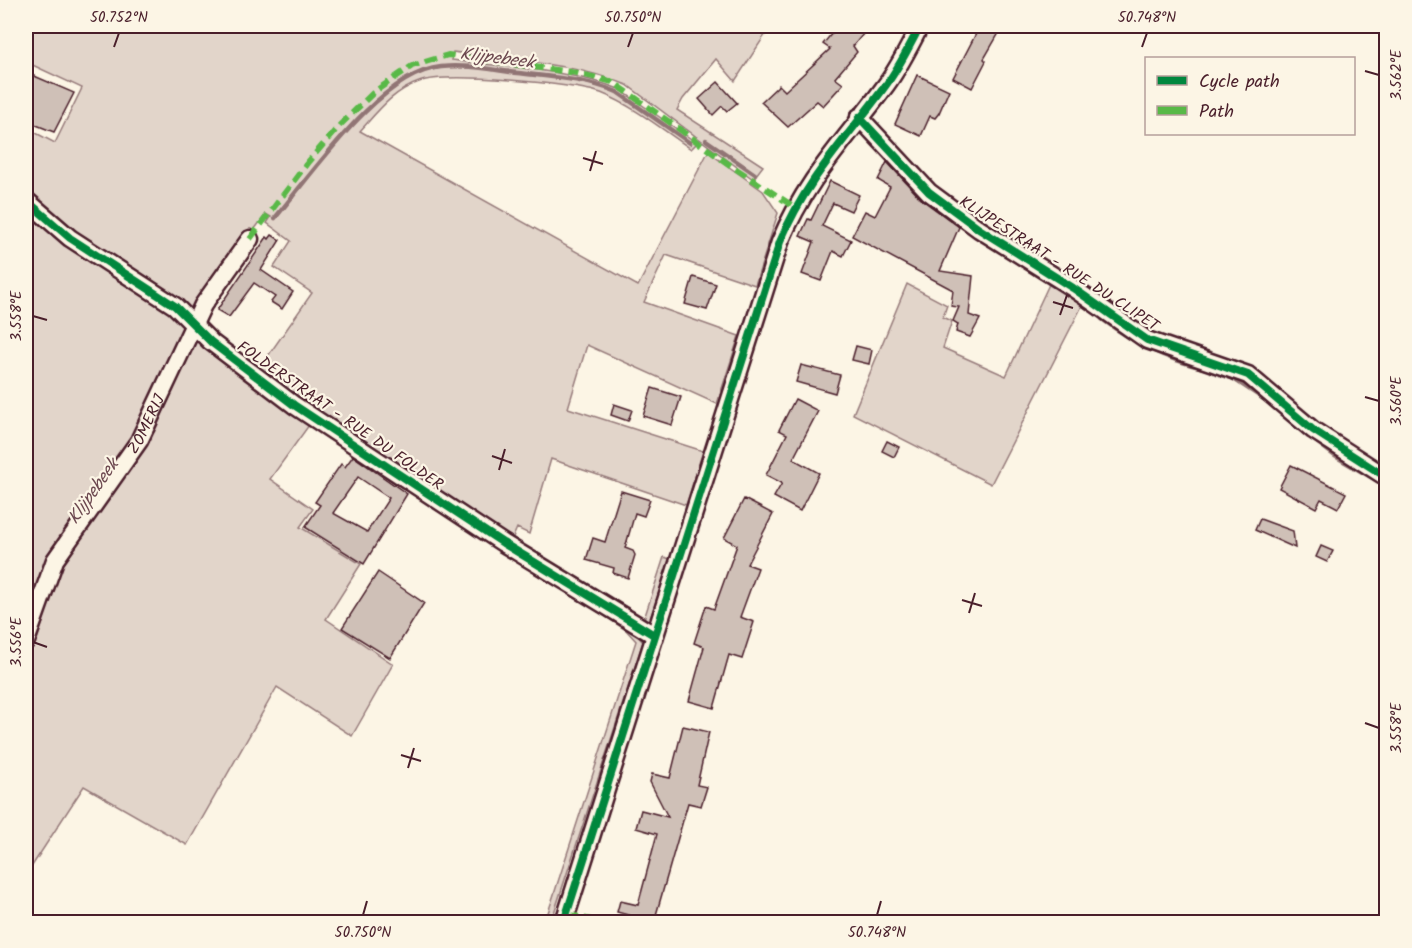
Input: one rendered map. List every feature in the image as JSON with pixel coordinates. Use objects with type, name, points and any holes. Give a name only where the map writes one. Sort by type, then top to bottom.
[{"type":"street","points":[[564,922],[784,234],[808,186],[883,90],[920,26]]},
{"type":"street","name":"KLIJPESTRAAT - RUE DU CLIPET","points":[[860,117],[929,192],[979,229],[1082,294],[1147,340],[1248,375],[1313,430],[1386,477]]},
{"type":"street","name":"FOLDERSTRAAT - RUE DU FOLDER","points":[[26,200],[70,238],[175,306],[192,325],[294,405],[377,461],[654,635]]},
{"type":"street","name":"ZOMERIJ","points":[[26,642],[50,568],[139,441],[155,412],[202,305],[250,239]]},
{"type":"shaded area","points":[[26,26],[771,26],[735,81],[716,59],[683,99],[677,110],[763,166],[753,179],[627,85],[585,71],[453,52],[452,60],[558,73],[619,89],[697,143],[691,149],[637,111],[601,93],[538,82],[481,78],[433,79],[419,82],[386,102],[360,131],[638,286],[708,152],[763,191],[778,213],[755,285],[666,255],[644,302],[739,336],[717,404],[587,345],[568,408],[703,451],[686,505],[551,459],[529,534],[517,528],[510,544],[256,373],[312,293],[274,267],[291,241],[267,223],[271,217],[266,214],[192,313],[96,252],[30,199],[25,183],[24,165],[34,132],[55,143],[82,88],[26,62]]},
{"type":"shaded area","points":[[26,206],[184,321],[184,330],[163,384],[84,516],[26,632]]},
{"type":"shaded area","points":[[1051,280],[1084,302],[991,484],[853,414],[907,284],[947,305],[943,317],[952,321],[943,348],[1006,376]]},
{"type":"shaded area","points":[[195,339],[312,421],[270,479],[313,509],[300,527],[361,564],[326,619],[393,664],[352,736],[277,687],[187,845],[84,786],[30,869],[26,867],[26,648],[50,577]]},
{"type":"shaded area","points":[[493,542],[636,634],[643,642],[551,922],[545,922],[636,641],[626,630]]},
{"type":"shaded area","points":[[664,557],[670,559],[649,622],[643,622]]},
{"type":"building","points":[[838,26],[854,26],[864,33],[853,46],[857,52],[835,78],[843,84],[823,106],[817,101],[788,127],[761,102],[779,85],[785,91],[830,49],[823,44]]},
{"type":"building","points":[[980,26],[1003,26],[984,59],[986,61],[972,88],[953,78]]},
{"type":"building","points":[[32,75],[74,93],[54,132],[26,121],[26,90]]},
{"type":"building","points":[[917,75],[949,90],[939,113],[935,118],[930,116],[921,136],[895,124]]},
{"type":"building","points":[[718,82],[737,103],[727,111],[722,106],[713,115],[699,99]]},
{"type":"building","points":[[887,162],[921,199],[959,227],[940,271],[973,276],[969,315],[980,319],[970,337],[956,332],[958,324],[953,321],[959,307],[951,306],[953,290],[852,236],[865,211],[875,216],[890,187],[878,180]]},
{"type":"building","points":[[830,181],[859,195],[851,211],[833,203],[822,226],[851,240],[843,256],[833,251],[821,281],[802,274],[814,242],[800,236],[808,219],[811,220]]},
{"type":"building","points":[[272,235],[280,240],[261,270],[293,292],[282,309],[271,302],[275,297],[254,283],[229,317],[217,310],[267,237],[269,239]]},
{"type":"building","points":[[693,277],[716,284],[707,310],[685,304]]},
{"type":"building","points":[[856,346],[872,350],[869,364],[852,360]]},
{"type":"building","points":[[801,365],[840,375],[835,393],[796,382]]},
{"type":"building","points":[[652,388],[681,397],[672,425],[643,416]]},
{"type":"building","points":[[795,399],[818,411],[793,459],[819,473],[800,511],[774,497],[782,483],[766,475],[787,434],[779,430]]},
{"type":"building","points":[[614,404],[632,410],[628,421],[611,415]]},
{"type":"building","points":[[887,441],[899,447],[894,457],[882,451]]},
{"type":"building","points":[[353,456],[407,494],[364,564],[305,527],[320,505],[315,502],[341,464],[345,467]],"holes":[[[358,477],[389,498],[367,532],[333,513]]]},
{"type":"building","points":[[1291,465],[1346,493],[1338,508],[1321,499],[1316,508],[1279,488]]},
{"type":"building","points":[[621,491],[650,500],[644,516],[635,513],[625,548],[633,551],[635,555],[628,578],[613,573],[614,568],[586,560],[593,538],[605,542]]},
{"type":"building","points":[[744,499],[773,514],[747,564],[758,568],[740,617],[754,622],[742,659],[729,655],[714,708],[689,701],[704,647],[694,643],[706,606],[714,609],[737,545],[724,538]]},
{"type":"building","points":[[1260,519],[1293,531],[1295,548],[1255,530]]},
{"type":"building","points":[[1321,546],[1333,551],[1327,562],[1316,557]]},
{"type":"building","points":[[378,572],[424,603],[390,658],[342,628]]},
{"type":"building","points":[[683,726],[709,732],[697,785],[707,787],[701,806],[688,803],[654,922],[617,912],[620,901],[638,905],[657,834],[636,828],[641,810],[668,817],[650,782],[652,774],[670,778]]},
{"type":"waterway","name":"Klijpebeek","points":[[275,218],[328,152],[372,106],[395,87],[418,73],[441,67],[470,67],[556,77],[605,88],[617,92],[690,143]]},
{"type":"waterway","name":"Klijpebeek","points":[[706,140],[755,174]]},
{"type":"waterway","name":"Klijpebeek","points":[[1035,274],[1076,300]]},
{"type":"waterway","name":"Klijpebeek","points":[[1102,319],[1150,349],[1204,368]]},
{"type":"waterway","name":"Klijpebeek","points":[[1232,378],[1265,400]]},
{"type":"waterway","name":"Klijpebeek","points":[[153,431],[173,387]]},
{"type":"waterway","name":"Klijpebeek","points":[[1306,434],[1335,456],[1376,480]]},
{"type":"waterway","name":"Klijpebeek","points":[[36,638],[44,614]]},
{"type":"waterway","name":"Klijpebeek","points":[[26,656],[32,645]]},
{"type":"marked path","points":[[250,239],[308,162],[340,125],[374,92],[412,66],[448,55],[577,73],[613,82],[730,165],[796,208]]},
{"type":"marked path","points":[[567,914],[599,922]]},
{"type":"cycle path","points":[[564,922],[780,242],[814,180],[888,82],[920,26]]},
{"type":"cycle path","points":[[859,117],[929,192],[979,229],[1073,288],[1147,340],[1248,375],[1313,430],[1386,477]]},
{"type":"cycle path","points":[[26,200],[70,238],[175,306],[211,342],[294,405],[503,543],[654,635]]}]
